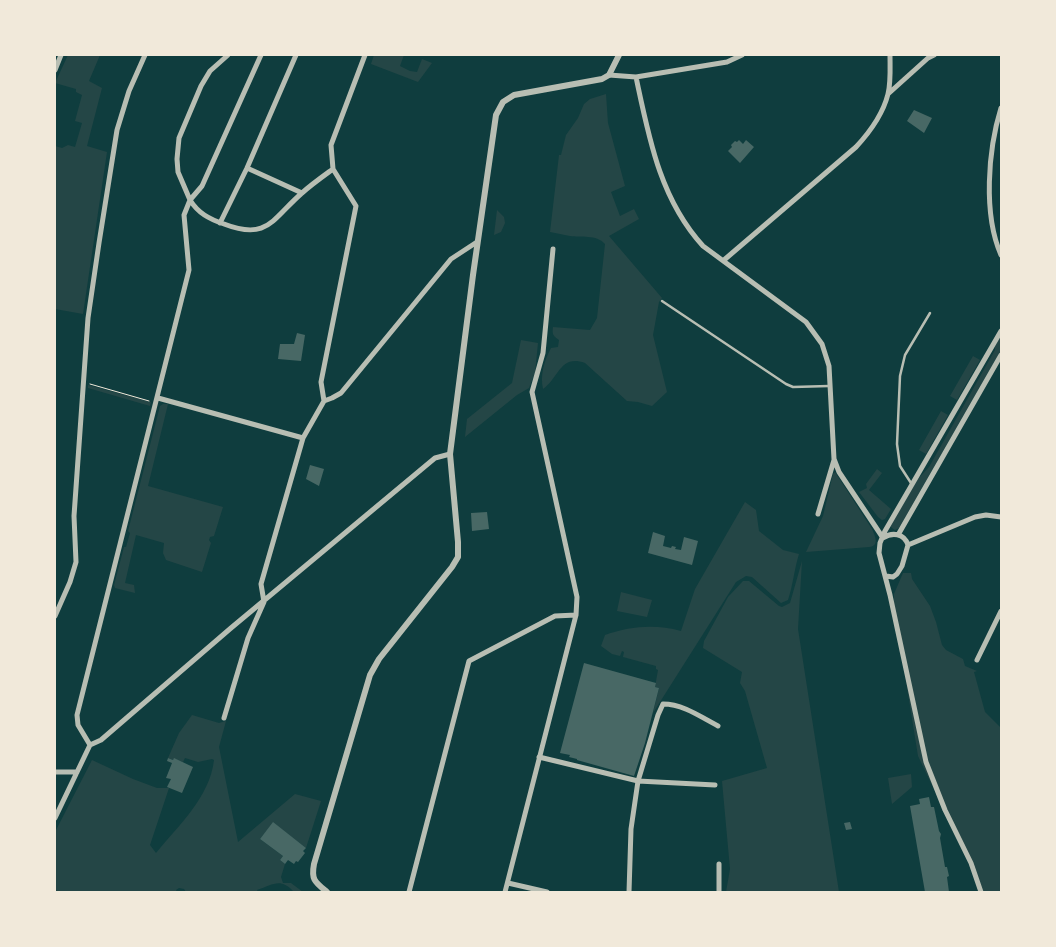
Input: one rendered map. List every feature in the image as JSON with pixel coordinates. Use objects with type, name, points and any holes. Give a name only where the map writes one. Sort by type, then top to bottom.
[{"type":"street","points":[[55,70],[62,55]]},
{"type":"street","points":[[55,616],[70,582],[76,562],[74,516],[87,327],[98,243],[117,130],[129,91],[145,55]]},
{"type":"street","points":[[228,55],[210,71],[201,86],[179,138],[178,172],[196,210],[207,217],[238,230],[255,231],[268,226],[302,193],[333,169]]},
{"type":"street","points":[[90,745],[78,725],[77,715],[189,270],[184,216],[190,200],[202,186],[261,55]]},
{"type":"street","points":[[220,223],[247,168],[296,55]]},
{"type":"street","points":[[324,401],[321,382],[356,206],[333,169],[331,145],[365,55]]},
{"type":"street","points":[[610,75],[619,55]]},
{"type":"street","points":[[327,892],[315,882],[312,876],[314,864],[372,671],[379,659],[458,557],[450,454],[477,242],[496,115],[503,102],[521,93],[594,82],[610,75],[636,77],[727,62],[742,55]]},
{"type":"street","points":[[888,94],[890,55]]},
{"type":"street","points":[[724,260],[856,147],[870,131],[888,94],[928,58],[934,55]]},
{"type":"street","points":[[636,77],[653,154],[667,191],[690,232],[703,246],[724,260],[810,327],[822,344],[826,355],[830,386],[834,459],[839,472],[882,538]]},
{"type":"street","points":[[1001,108],[994,132],[990,215],[1001,255]]},
{"type":"street","points":[[247,168],[302,193]]},
{"type":"street","points":[[224,718],[248,638],[264,602],[261,584],[302,438],[324,401],[341,393],[451,259],[477,242]]},
{"type":"street","points":[[505,892],[576,615],[577,597],[532,392],[543,353],[553,249]]},
{"type":"street","points":[[981,892],[971,863],[945,810],[926,762],[879,548],[882,538],[912,484],[1001,331]]},
{"type":"street","points":[[898,535],[1001,355]]},
{"type":"street","points":[[158,398],[302,438]]},
{"type":"street","points":[[55,818],[90,745],[101,740],[435,458],[450,454]]},
{"type":"street","points":[[818,514],[834,459]]},
{"type":"street","points":[[908,545],[975,517],[986,515],[1001,517]]},
{"type":"street","points":[[882,538],[888,535],[898,535],[905,538],[908,545],[899,572],[893,577],[886,576]]},
{"type":"street","points":[[977,660],[1001,611]]},
{"type":"street","points":[[409,892],[469,661],[555,616],[576,615]]},
{"type":"street","points":[[629,892],[631,828],[638,781],[663,704],[672,704],[685,709],[718,726]]},
{"type":"street","points":[[539,757],[638,781],[716,785]]},
{"type":"street","points":[[55,772],[77,772]]},
{"type":"street","points":[[719,864],[719,892]]},
{"type":"street","points":[[508,882],[547,892]]},
{"type":"lane","points":[[662,301],[786,384],[794,387],[830,386]]},
{"type":"lane","points":[[912,484],[900,466],[896,444],[900,376],[904,357],[930,313]]},
{"type":"path","points":[[87,383],[150,401]]},
{"type":"shaded area","points":[[68,55],[100,55],[89,81],[102,88],[87,146],[107,152],[83,314],[55,309],[55,146],[62,148],[68,145],[75,147],[82,123],[75,121],[82,95],[76,92],[76,89],[55,83]]},
{"type":"shaded area","points":[[374,55],[404,55],[400,66],[417,72],[422,59],[432,63],[418,82],[371,64]]},
{"type":"shaded area","points":[[606,94],[608,123],[625,186],[611,192],[620,216],[634,209],[639,219],[609,236],[662,298],[659,302],[653,335],[667,392],[652,406],[627,401],[585,363],[577,361],[565,364],[543,389],[542,384],[543,368],[551,348],[558,347],[559,340],[553,335],[553,327],[590,330],[597,318],[605,244],[593,238],[550,232],[559,155],[561,155],[566,135],[578,118],[584,104],[590,99]]},
{"type":"shaded area","points":[[497,210],[504,217],[505,223],[501,232],[494,235]]},
{"type":"shaded area","points":[[1001,336],[1001,350],[899,528],[895,530],[890,526],[917,480],[929,467]]},
{"type":"shaded area","points":[[521,340],[538,343],[535,373],[529,388],[517,395],[465,437],[467,419],[512,383]]},
{"type":"shaded area","points":[[973,356],[980,360],[957,400],[950,396]]},
{"type":"shaded area","points":[[88,385],[151,402],[150,406],[88,388]]},
{"type":"shaded area","points":[[168,404],[148,486],[223,507],[214,536],[210,537],[209,540],[211,543],[202,572],[166,560],[163,553],[164,543],[136,535],[125,583],[134,585],[135,593],[115,588],[114,585],[124,547],[126,547],[130,533],[128,531],[160,406]]},
{"type":"shaded area","points":[[941,411],[948,415],[926,454],[919,450]]},
{"type":"shaded area","points":[[877,469],[882,473],[869,490],[891,509],[885,519],[882,520],[859,492],[867,488],[866,484]]},
{"type":"shaded area","points":[[835,472],[872,529],[876,543],[869,547],[806,552],[823,516]]},
{"type":"shaded area","points":[[745,502],[756,510],[759,531],[783,550],[799,554],[788,600],[781,603],[752,577],[746,576],[736,582],[653,713],[659,688],[655,687],[658,670],[656,666],[623,657],[624,652],[622,651],[620,656],[612,654],[601,646],[605,635],[643,627],[662,627],[681,631],[695,589]]},
{"type":"shaded area","points":[[802,561],[798,629],[839,892],[726,892],[730,869],[722,781],[767,768],[745,691],[740,683],[742,672],[703,648],[704,641],[728,597],[743,581],[749,581],[779,606],[782,607],[790,603]]},
{"type":"shaded area","points":[[903,573],[911,573],[912,579],[930,606],[942,645],[946,650],[963,659],[965,666],[977,671],[974,672],[985,712],[1001,728],[1001,892],[981,892],[971,863],[918,756],[894,606],[894,594]]},
{"type":"shaded area","points":[[621,592],[652,600],[647,617],[617,611]]},
{"type":"shaded area","points":[[192,715],[219,723],[226,721],[219,747],[238,842],[295,794],[321,801],[306,848],[273,823],[260,839],[283,856],[280,860],[285,864],[281,877],[283,883],[291,883],[303,892],[294,892],[289,887],[280,883],[257,890],[258,892],[186,892],[184,889],[179,888],[176,890],[177,892],[55,892],[55,832],[92,760],[157,788],[169,788],[150,845],[156,853],[192,810],[206,786],[214,760],[198,762],[185,758],[183,762],[168,758],[179,733]]},
{"type":"shaded area","points":[[911,774],[912,787],[892,804],[888,778]]},
{"type":"building","points":[[914,110],[932,118],[924,133],[907,121]]},
{"type":"building","points":[[739,140],[743,144],[746,140],[754,147],[740,163],[728,151],[735,141]]},
{"type":"building","points":[[297,333],[305,335],[301,361],[278,359],[280,344],[294,344]]},
{"type":"building","points":[[310,465],[324,469],[319,486],[306,479]]},
{"type":"building","points":[[487,512],[489,529],[472,531],[471,513]]},
{"type":"building","points":[[653,532],[665,536],[663,546],[676,547],[675,549],[681,550],[684,537],[698,541],[692,565],[648,553]]},
{"type":"building","points":[[584,663],[656,683],[655,687],[659,688],[645,743],[634,776],[577,760],[569,757],[570,755],[560,753]]},
{"type":"building","points":[[168,758],[173,760],[174,758],[193,767],[182,793],[167,787],[171,779],[166,778],[172,763],[167,761]]},
{"type":"building","points":[[929,797],[931,807],[934,807],[941,834],[945,867],[947,867],[949,876],[947,877],[949,892],[925,892],[910,806],[920,804],[919,799]]},
{"type":"building","points":[[273,822],[306,848],[303,851],[305,853],[298,862],[296,861],[294,864],[288,860],[285,864],[280,860],[283,856],[260,839]]},
{"type":"building","points":[[850,822],[852,829],[846,830],[844,823]]}]
